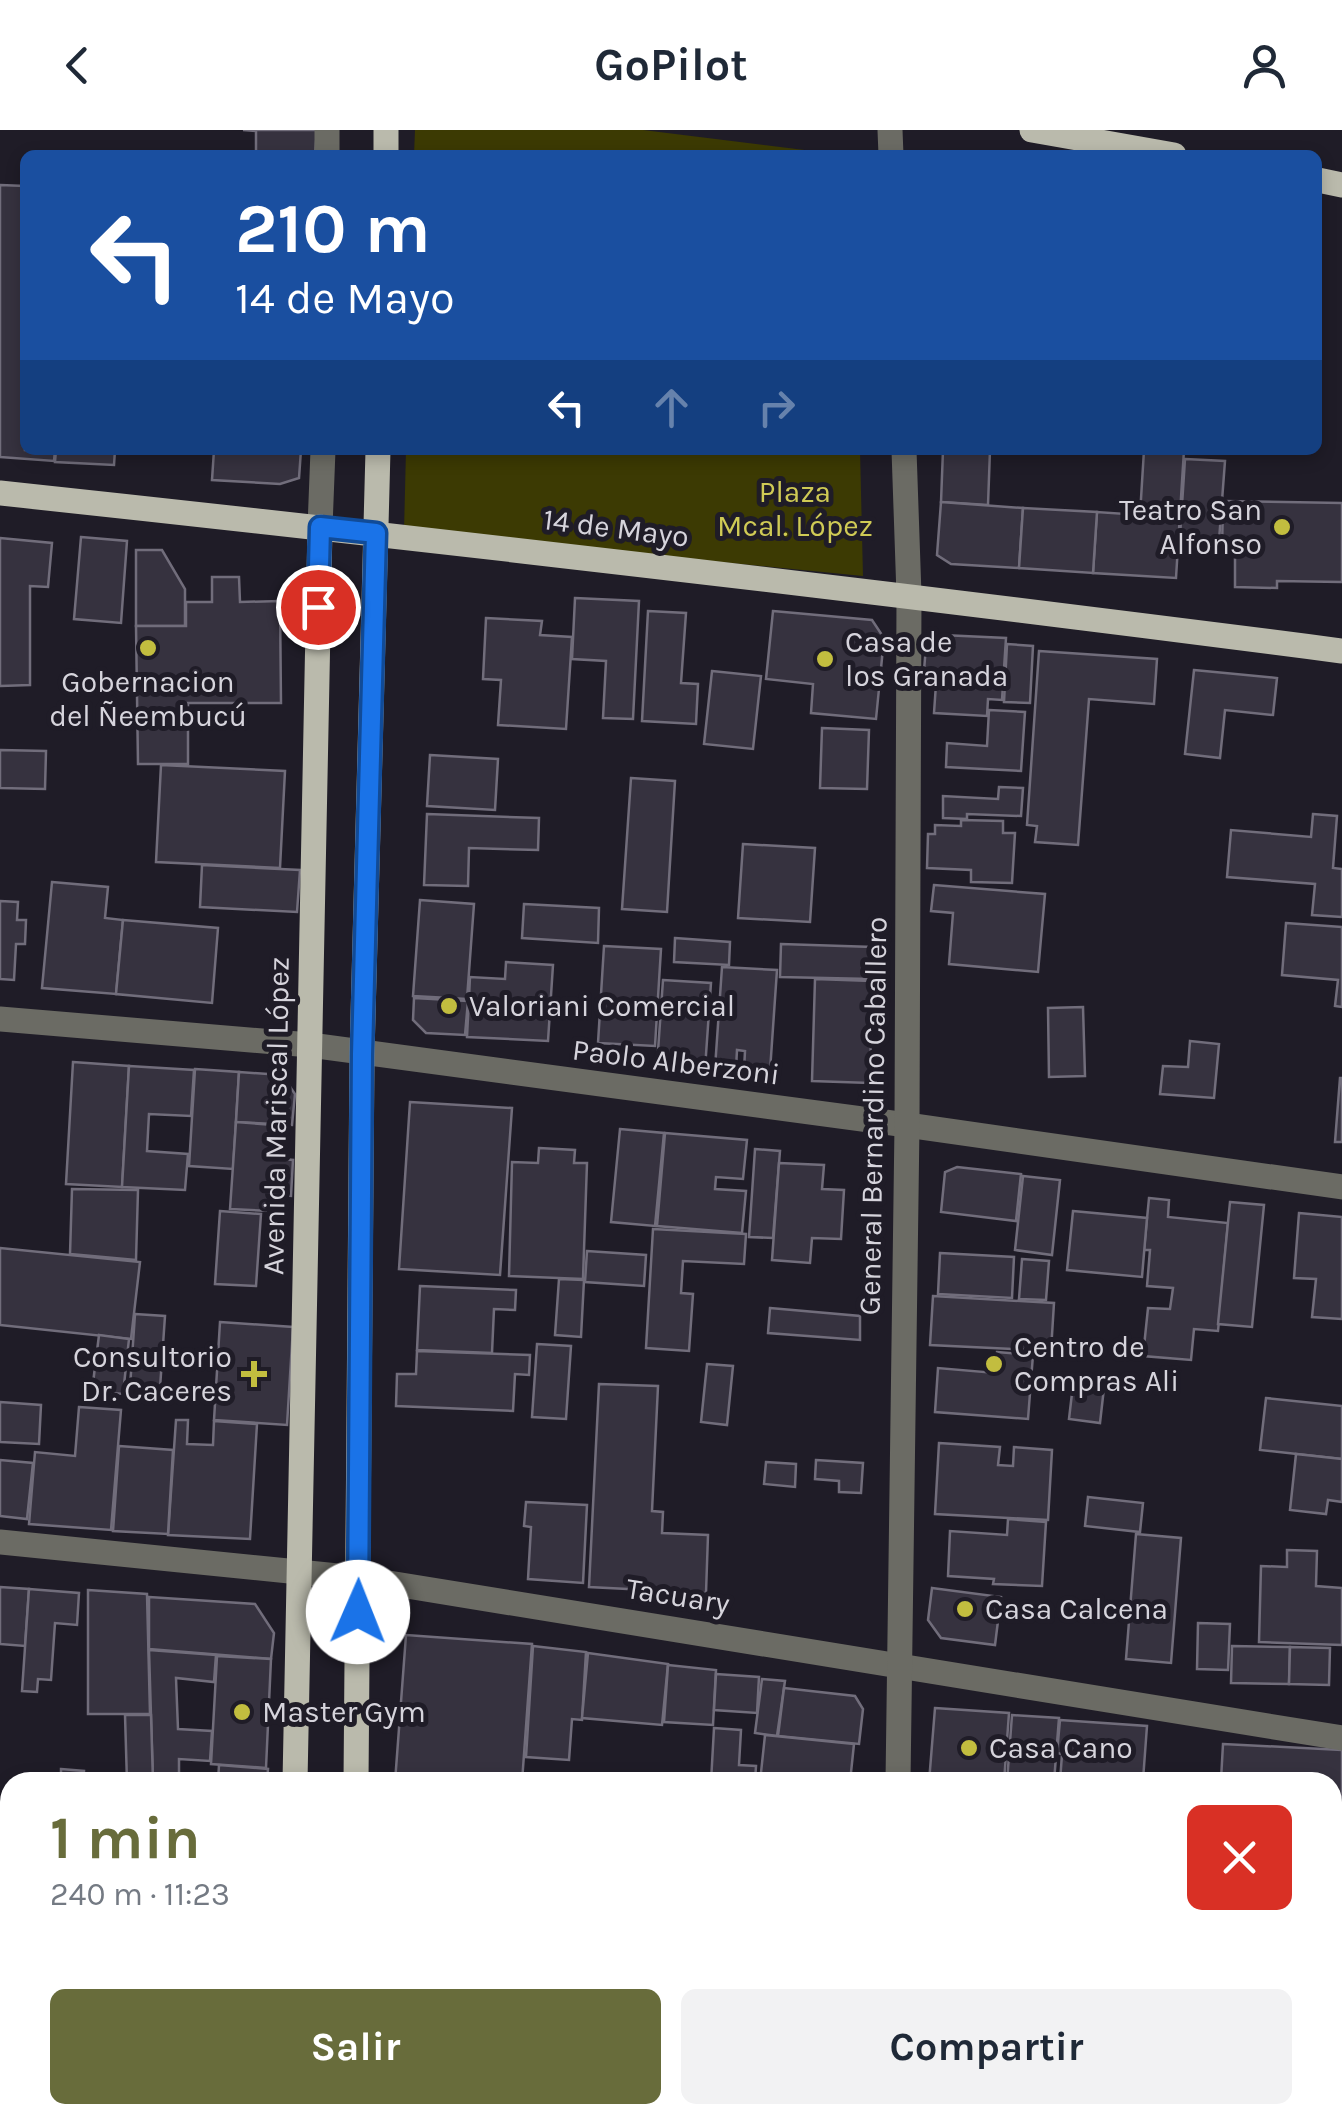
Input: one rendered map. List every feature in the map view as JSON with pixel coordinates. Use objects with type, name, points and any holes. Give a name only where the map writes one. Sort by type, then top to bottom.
[{"type":"main road","points":[[1032,130],[1146,150]]},
{"type":"main road","points":[[356,1772],[362,1054],[378,455]]},
{"type":"main road","name":"14 de Mayo","points":[[0,493],[910,595],[1342,650]]},
{"type":"main road","name":"Avenida Mariscal López","points":[[295,1772],[320,527]]},
{"type":"street","name":"Avenida Mariscal López","points":[[320,527],[323,455]]},
{"type":"street","name":"General Bernardino Caballero","points":[[898,1772],[910,595],[904,455]]},
{"type":"street","name":"Paolo Alberzoni","points":[[0,1019],[310,1045],[1342,1186]]},
{"type":"street","name":"Tacuary","points":[[0,1542],[358,1578],[1342,1738]]},
{"type":"green space","points":[[415,130],[643,130],[805,150],[414,150]]},
{"type":"green space","name":"Plaza Mcal. López","points":[[406,455],[860,455],[863,576],[404,531]]},
{"type":"building","points":[[243,130],[317,130],[315,150],[256,150],[256,131]]},
{"type":"building","points":[[0,185],[20,186],[20,455],[55,455],[54,461],[0,457]]},
{"type":"building","points":[[56,455],[115,455],[114,465],[55,462]]},
{"type":"building","points":[[214,455],[301,455],[299,478],[280,484],[212,480]]},
{"type":"building","points":[[943,455],[990,455],[988,505],[941,502]]},
{"type":"building","points":[[1144,455],[1184,455],[1176,578],[1093,573],[1097,512],[1140,515]]},
{"type":"building","points":[[1185,459],[1225,461],[1218,554],[1179,551]]},
{"type":"building","name":"Teatro San Alfonso","points":[[1223,501],[1342,503],[1342,582],[1277,581],[1277,588],[1235,587],[1235,551],[1222,551]]},
{"type":"building","points":[[941,502],[1023,508],[1019,568],[951,564],[937,555]]},
{"type":"building","points":[[1023,508],[1097,512],[1093,573],[1019,568]]},
{"type":"building","points":[[81,537],[127,541],[121,623],[74,619]]},
{"type":"building","points":[[0,538],[52,543],[48,587],[30,586],[30,685],[0,686]]},
{"type":"building","points":[[136,550],[162,550],[185,589],[185,626],[136,626]]},
{"type":"building","points":[[212,577],[239,577],[240,602],[280,601],[281,703],[188,703],[188,764],[138,764],[136,626],[186,626],[186,602],[212,602]]},
{"type":"building","points":[[575,598],[639,601],[633,719],[603,718],[606,661],[572,659]]},
{"type":"building","points":[[648,611],[686,613],[681,683],[698,684],[696,724],[642,721]]},
{"type":"building","name":"Casa de los Granada","points":[[773,611],[872,620],[884,638],[876,719],[811,713],[813,684],[766,679]]},
{"type":"building","points":[[486,618],[542,621],[540,635],[572,637],[566,729],[498,725],[501,680],[483,679]]},
{"type":"building","points":[[942,635],[1006,638],[1002,700],[988,699],[987,716],[934,713],[936,684],[923,683],[926,646]]},
{"type":"building","points":[[1007,644],[1033,646],[1030,703],[1004,702]]},
{"type":"building","points":[[1039,651],[1157,659],[1154,704],[1089,699],[1078,845],[1035,842],[1037,826],[1027,825]]},
{"type":"building","points":[[1194,670],[1277,678],[1273,715],[1225,710],[1220,758],[1185,754]]},
{"type":"building","points":[[712,671],[761,676],[753,749],[704,744]]},
{"type":"building","points":[[989,710],[1025,712],[1021,771],[946,767],[947,743],[987,746]]},
{"type":"building","points":[[822,728],[869,730],[867,789],[820,788]]},
{"type":"building","points":[[0,750],[46,751],[45,789],[0,788]]},
{"type":"building","points":[[430,755],[498,759],[495,810],[427,806]]},
{"type":"building","points":[[161,765],[285,771],[280,868],[156,862]]},
{"type":"building","points":[[631,778],[675,781],[667,912],[622,909]]},
{"type":"building","points":[[999,787],[1023,788],[1021,816],[967,814],[967,819],[943,818],[943,796],[998,799]]},
{"type":"building","points":[[427,814],[539,818],[538,850],[469,848],[468,886],[424,885]]},
{"type":"building","points":[[1313,814],[1337,816],[1333,868],[1342,869],[1342,917],[1312,915],[1315,884],[1227,877],[1231,830],[1311,837]]},
{"type":"building","points":[[961,820],[1003,821],[1003,833],[1015,833],[1012,883],[971,882],[971,870],[927,868],[928,834],[935,834],[935,825],[961,826]]},
{"type":"building","points":[[743,844],[815,848],[810,922],[738,918]]},
{"type":"building","points":[[202,865],[300,870],[297,912],[200,907]]},
{"type":"building","points":[[52,882],[108,887],[105,918],[123,920],[116,994],[42,988]]},
{"type":"building","points":[[934,885],[1045,894],[1038,972],[949,964],[953,913],[931,911]]},
{"type":"building","points":[[420,900],[474,904],[467,999],[413,996]]},
{"type":"building","points":[[0,901],[18,902],[17,920],[26,920],[25,944],[16,944],[14,980],[0,979]]},
{"type":"building","points":[[524,904],[599,908],[598,943],[522,938]]},
{"type":"building","points":[[123,920],[218,928],[212,1003],[116,994]]},
{"type":"building","points":[[1286,923],[1342,927],[1342,1007],[1335,1006],[1338,980],[1282,975]]},
{"type":"building","points":[[675,938],[730,942],[729,965],[674,962]]},
{"type":"building","points":[[781,944],[873,947],[871,979],[780,977]]},
{"type":"building","points":[[604,946],[661,949],[655,1046],[598,1043]]},
{"type":"building","points":[[506,962],[553,965],[548,1041],[467,1037],[470,977],[505,979]]},
{"type":"building","points":[[722,967],[777,970],[770,1071],[744,1070],[745,1051],[737,1050],[736,1069],[715,1068]]},
{"type":"building","points":[[815,979],[872,981],[870,1083],[812,1081]]},
{"type":"building","points":[[663,980],[711,983],[705,1069],[657,1065]]},
{"type":"building","points":[[414,998],[468,1001],[465,1035],[426,1033],[413,1020]]},
{"type":"building","points":[[1083,1007],[1085,1076],[1049,1077],[1048,1008]]},
{"type":"building","points":[[1190,1041],[1219,1044],[1214,1098],[1160,1094],[1163,1066],[1188,1067]]},
{"type":"building","points":[[73,1062],[129,1066],[122,1187],[66,1184]]},
{"type":"building","points":[[129,1066],[194,1070],[191,1116],[149,1114],[147,1151],[188,1154],[185,1190],[122,1187]]},
{"type":"building","points":[[195,1069],[239,1072],[233,1169],[189,1166]]},
{"type":"building","points":[[239,1072],[282,1075],[295,1094],[292,1125],[236,1122]]},
{"type":"building","points":[[1340,1078],[1342,1142],[1335,1142]]},
{"type":"building","points":[[410,1102],[512,1108],[500,1275],[399,1269]]},
{"type":"building","points":[[236,1122],[274,1125],[272,1158],[293,1160],[291,1196],[270,1194],[269,1211],[230,1209]]},
{"type":"building","points":[[620,1129],[664,1133],[655,1226],[611,1222]]},
{"type":"building","points":[[665,1133],[747,1140],[743,1179],[716,1177],[715,1189],[746,1191],[742,1233],[657,1226]]},
{"type":"building","points":[[539,1148],[575,1150],[574,1163],[587,1163],[583,1279],[509,1276],[512,1162],[538,1163]]},
{"type":"building","points":[[755,1149],[780,1151],[773,1238],[749,1237]]},
{"type":"building","points":[[779,1163],[824,1165],[822,1189],[844,1190],[841,1239],[812,1238],[810,1263],[772,1260]]},
{"type":"building","points":[[957,1167],[1021,1174],[1016,1221],[941,1212],[945,1172]]},
{"type":"building","points":[[1023,1176],[1060,1180],[1052,1255],[1015,1250]]},
{"type":"building","points":[[72,1189],[138,1190],[136,1260],[70,1254]]},
{"type":"building","points":[[1149,1198],[1169,1200],[1168,1217],[1228,1223],[1218,1331],[1194,1329],[1191,1360],[1143,1356],[1148,1308],[1170,1309],[1173,1288],[1147,1286],[1150,1250],[1144,1250]]},
{"type":"building","points":[[1230,1202],[1264,1205],[1252,1327],[1218,1324]]},
{"type":"building","points":[[220,1211],[261,1214],[256,1286],[215,1284]]},
{"type":"building","points":[[1073,1211],[1147,1218],[1142,1277],[1067,1270]]},
{"type":"building","points":[[1299,1213],[1342,1217],[1342,1319],[1312,1317],[1316,1279],[1294,1278]]},
{"type":"building","points":[[653,1229],[746,1234],[744,1264],[683,1261],[681,1293],[693,1294],[689,1351],[646,1348]]},
{"type":"building","points":[[0,1248],[140,1262],[131,1339],[0,1325]]},
{"type":"building","points":[[587,1251],[646,1255],[644,1286],[585,1282]]},
{"type":"building","points":[[940,1253],[1014,1257],[1012,1298],[938,1294]]},
{"type":"building","points":[[1022,1259],[1049,1261],[1046,1300],[1019,1299]]},
{"type":"building","points":[[559,1279],[584,1280],[581,1337],[555,1335]]},
{"type":"building","points":[[420,1286],[516,1290],[515,1310],[494,1309],[492,1353],[417,1350]]},
{"type":"building","points":[[933,1296],[1054,1303],[1051,1351],[930,1345]]},
{"type":"building","points":[[770,1308],[860,1316],[860,1340],[768,1333]]},
{"type":"building","points":[[135,1314],[165,1316],[160,1388],[130,1387]]},
{"type":"building","name":"Consultorio Dr. Caceres","points":[[220,1322],[293,1327],[287,1425],[214,1420]]},
{"type":"building","points":[[99,1335],[129,1339],[123,1394],[92,1391]]},
{"type":"building","points":[[537,1344],[571,1346],[566,1419],[532,1417]]},
{"type":"building","points":[[417,1351],[530,1355],[529,1375],[515,1374],[513,1411],[396,1406],[397,1374],[416,1374]]},
{"type":"building","points":[[997,1352],[1033,1355],[1028,1419],[935,1412],[938,1368],[995,1373]]},
{"type":"building","points":[[707,1364],[733,1366],[727,1425],[701,1422]]},
{"type":"building","points":[[1074,1376],[1105,1379],[1100,1423],[1069,1419]]},
{"type":"building","points":[[599,1384],[658,1386],[652,1511],[663,1512],[662,1533],[708,1535],[706,1593],[589,1587]]},
{"type":"building","points":[[1266,1398],[1342,1406],[1342,1459],[1260,1450]]},
{"type":"building","points":[[0,1402],[41,1405],[39,1444],[0,1442]]},
{"type":"building","points":[[79,1407],[121,1410],[111,1530],[29,1524],[35,1452],[75,1456]]},
{"type":"building","points":[[176,1420],[188,1420],[187,1444],[213,1445],[214,1421],[257,1424],[250,1539],[168,1535]]},
{"type":"building","points":[[939,1443],[1000,1447],[998,1465],[1013,1466],[1014,1447],[1052,1450],[1048,1520],[935,1514]]},
{"type":"building","points":[[119,1446],[173,1450],[168,1534],[113,1531]]},
{"type":"building","points":[[1296,1454],[1342,1459],[1342,1502],[1328,1500],[1326,1514],[1290,1510]]},
{"type":"building","points":[[0,1460],[33,1463],[27,1519],[0,1516]]},
{"type":"building","points":[[816,1460],[863,1463],[861,1493],[839,1492],[839,1481],[815,1479]]},
{"type":"building","points":[[766,1462],[796,1464],[795,1487],[764,1484]]},
{"type":"building","points":[[1088,1497],[1143,1503],[1140,1532],[1085,1526]]},
{"type":"building","points":[[526,1502],[587,1505],[583,1583],[528,1579],[531,1527],[524,1526]]},
{"type":"building","points":[[1008,1519],[1046,1522],[1042,1586],[993,1584],[994,1579],[948,1576],[950,1531],[1007,1535]]},
{"type":"building","points":[[1136,1534],[1181,1538],[1171,1663],[1126,1659]]},
{"type":"building","points":[[1287,1550],[1317,1551],[1316,1586],[1342,1588],[1342,1645],[1259,1642],[1261,1566],[1287,1567]]},
{"type":"building","points":[[0,1587],[29,1589],[25,1646],[0,1644]]},
{"type":"building","name":"Casa Calcena","points":[[932,1588],[1001,1597],[995,1645],[941,1638],[928,1620]]},
{"type":"building","points":[[29,1589],[79,1593],[77,1625],[55,1623],[51,1680],[38,1679],[37,1692],[22,1691]]},
{"type":"building","points":[[88,1590],[147,1594],[150,1714],[88,1714]]},
{"type":"building","points":[[149,1597],[255,1604],[274,1633],[271,1659],[149,1649]]},
{"type":"building","points":[[1198,1623],[1230,1624],[1228,1670],[1197,1669]]},
{"type":"building","points":[[406,1635],[532,1644],[523,1772],[396,1772]]},
{"type":"building","points":[[533,1646],[586,1652],[582,1720],[572,1719],[569,1760],[526,1757]]},
{"type":"building","points":[[1232,1646],[1290,1647],[1289,1684],[1231,1683]]},
{"type":"building","points":[[1290,1647],[1330,1648],[1329,1685],[1289,1684]]},
{"type":"building","points":[[149,1650],[216,1655],[214,1682],[176,1678],[178,1729],[212,1731],[210,1761],[179,1759],[179,1772],[153,1772]]},
{"type":"building","points":[[588,1653],[668,1664],[662,1725],[582,1718]]},
{"type":"building","name":"Master Gym","points":[[217,1656],[271,1659],[266,1768],[211,1764]]},
{"type":"building","points":[[668,1665],[716,1670],[713,1725],[664,1722]]},
{"type":"building","points":[[716,1674],[759,1677],[757,1713],[714,1710]]},
{"type":"building","points":[[762,1679],[785,1681],[777,1736],[755,1733]]},
{"type":"building","points":[[784,1688],[855,1696],[863,1709],[859,1744],[778,1736]]},
{"type":"building","name":"Casa Cano","points":[[935,1708],[1009,1713],[1005,1772],[930,1772]]},
{"type":"building","points":[[125,1715],[151,1715],[153,1772],[127,1772]]},
{"type":"building","points":[[1012,1715],[1059,1718],[1055,1772],[1008,1772]]},
{"type":"building","points":[[1060,1720],[1147,1726],[1144,1772],[1061,1772],[1062,1754],[1057,1753]]},
{"type":"building","points":[[714,1728],[741,1730],[739,1765],[756,1766],[756,1772],[712,1772]]},
{"type":"building","points":[[765,1735],[854,1744],[851,1772],[761,1772]]},
{"type":"building","points":[[1223,1744],[1342,1750],[1342,1772],[1221,1772]]},
{"type":"building","points":[[219,1765],[268,1769],[268,1772],[219,1772]]},
{"type":"place","name":"Teatro San Alfonso","points":[[1282,527]]},
{"type":"place","name":"Gobernacion del Ñeembucú","points":[[148,648]]},
{"type":"place","name":"Casa de los Granada","points":[[825,659]]},
{"type":"place","name":"Valoriani Comercial","points":[[449,1006]]},
{"type":"place","name":"Centro de Compras Ali","points":[[994,1364]]},
{"type":"place","name":"Consultorio Dr. Caceres","points":[[254,1374]]},
{"type":"place","name":"Casa Calcena","points":[[965,1609]]},
{"type":"place","name":"Master Gym","points":[[242,1712]]},
{"type":"place","name":"Casa Cano","points":[[969,1748]]},
{"type":"route","points":[[318,607],[320,527],[376,533],[362,1054],[358,1612]]}]
